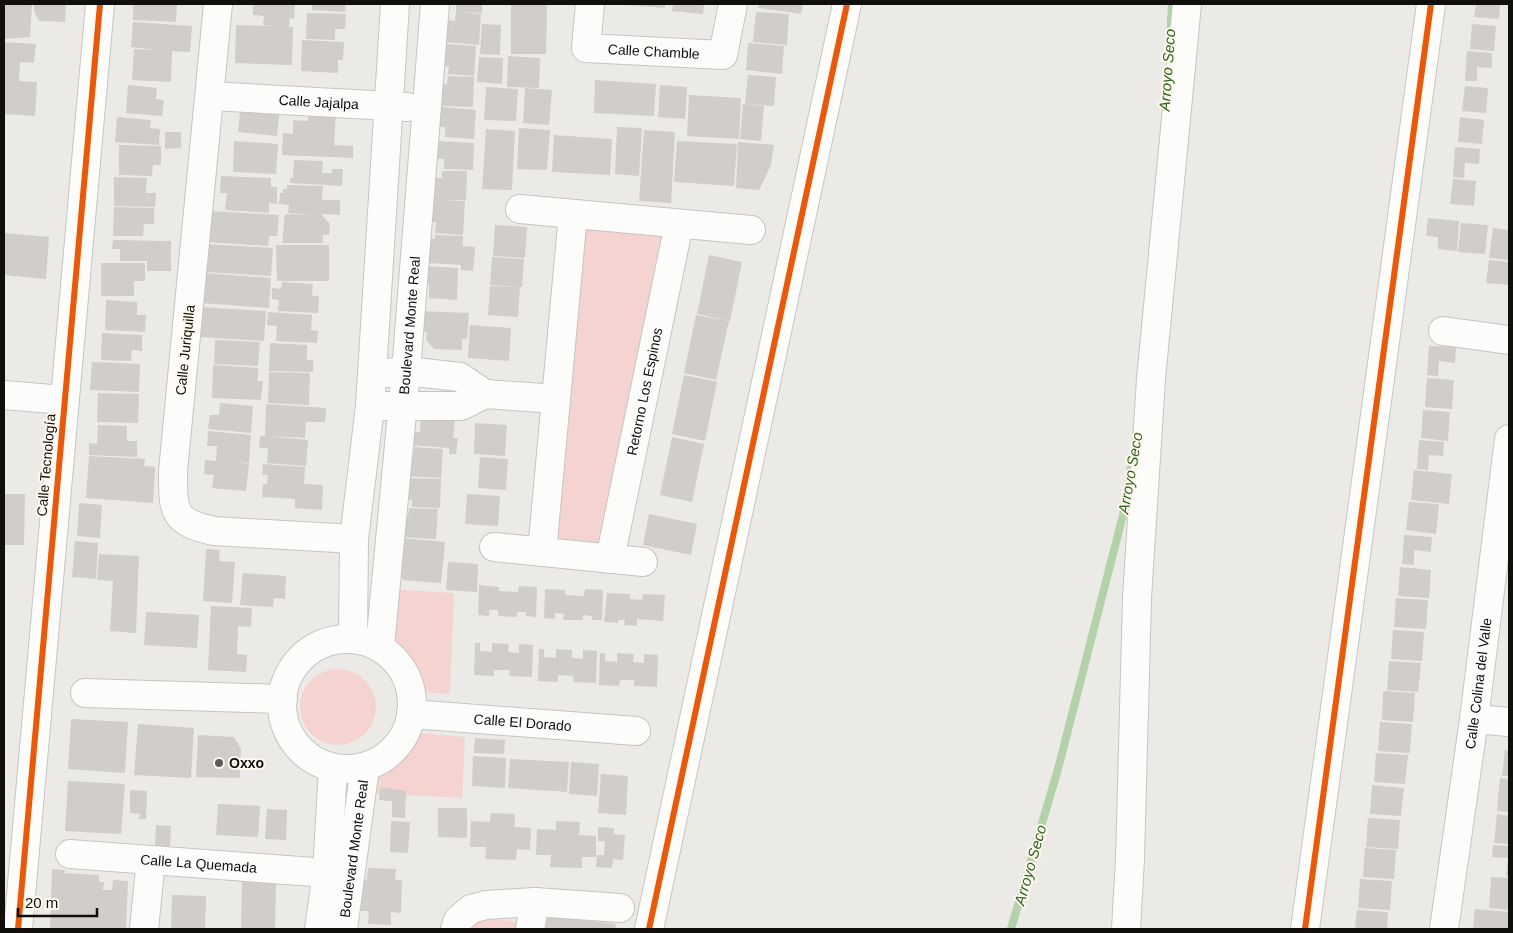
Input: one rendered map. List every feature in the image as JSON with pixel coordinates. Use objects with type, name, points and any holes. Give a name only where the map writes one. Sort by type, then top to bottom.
[{"type":"street","name":"Calle Tecnología","points":[[18,929],[14,855],[64,400],[100,4]]},
{"type":"street","name":"Calle Juriquilla","points":[[218,4],[211,96],[173,471],[176,510],[182,521],[195,527],[214,531],[354,539]]},
{"type":"street","points":[[353,639],[354,539],[370,406],[395,4]]},
{"type":"street","name":"Boulevard Monte Real","points":[[380,646],[401,407],[406,371],[435,4]]},
{"type":"street","name":"Calle Chamble","points":[[590,4],[586,48],[723,56],[733,4]]},
{"type":"street","points":[[649,929],[847,4]]},
{"type":"street","points":[[1126,929],[1130,859],[1137,598],[1151,380],[1187,4]]},
{"type":"street","points":[[1304,929],[1431,4]]},
{"type":"street","name":"Calle Jajalpa","points":[[211,96],[388,107],[426,107]]},
{"type":"street","points":[[520,209],[751,230]]},
{"type":"street","points":[[542,552],[573,214]]},
{"type":"street","name":"Retorno Los Espinos","points":[[610,559],[679,224]]},
{"type":"street","points":[[1444,330],[1509,340]]},
{"type":"street","points":[[371,375],[406,371],[460,377],[485,394],[556,399]]},
{"type":"street","points":[[370,406],[461,406],[485,394]]},
{"type":"street","points":[[4,395],[64,400]]},
{"type":"street","name":"Calle Colina del Valle","points":[[1444,929],[1474,719],[1509,439]]},
{"type":"street","points":[[494,547],[643,562]]},
{"type":"street","points":[[353,639],[380,646],[397,662],[406,676],[411,692],[409,726],[401,741],[390,754],[365,767],[343,770],[314,760],[291,738],[285,724],[283,699],[288,677],[296,664],[321,644],[335,640],[353,639]]},
{"type":"street","points":[[85,693],[283,699]]},
{"type":"street","name":"Calle El Dorado","points":[[411,714],[636,731]]},
{"type":"street","points":[[1474,719],[1509,722]]},
{"type":"street","name":"Boulevard Monte Real","points":[[343,929],[365,767]]},
{"type":"street","name":"Boulevard Monte Real","points":[[319,929],[327,873],[334,768]]},
{"type":"street","name":"Calle La Quemada","points":[[70,854],[327,873]]},
{"type":"street","points":[[144,929],[151,860]]},
{"type":"street","points":[[455,929],[458,920],[471,909],[486,905],[535,902],[620,908]]},
{"type":"street","points":[[530,929],[535,902]]},
{"type":"shaded area","points":[[581,224],[665,233],[602,552],[551,547]]},
{"type":"shaded area","points":[[386,589],[454,593],[450,694],[417,692],[412,676],[392,651]]},
{"type":"shaded area","points":[[338,669],[353,672],[365,680],[373,692],[376,707],[373,722],[365,734],[353,742],[338,745],[323,742],[311,734],[303,722],[300,707],[303,692],[311,680],[323,672]]},
{"type":"shaded area","points":[[419,733],[465,737],[462,798],[367,793],[377,771],[396,760]]},
{"type":"shaded area","points":[[470,917],[522,922],[520,929],[468,929]]},
{"type":"building","points":[[4,4],[32,4],[30,37],[4,39]]},
{"type":"building","points":[[34,4],[66,4],[65,22],[39,21],[34,11]]},
{"type":"building","points":[[133,4],[177,4],[176,22],[133,20]]},
{"type":"building","points":[[253,4],[295,4],[294,19],[290,18],[289,27],[293,27],[292,65],[235,63],[236,25],[280,26],[263,25],[264,16],[253,15]]},
{"type":"building","points":[[312,4],[346,4],[345,12],[312,10]]},
{"type":"building","points":[[456,4],[482,4],[482,13],[456,12]]},
{"type":"building","points":[[614,4],[665,4],[665,8]]},
{"type":"building","points":[[673,4],[704,4],[703,14],[672,11]]},
{"type":"building","points":[[759,4],[803,4],[801,14],[758,8]]},
{"type":"building","points":[[1476,4],[1500,4],[1499,19],[1474,17]]},
{"type":"building","points":[[511,5],[547,5],[546,54],[511,54]]},
{"type":"building","points":[[456,12],[481,14],[479,45],[446,42],[447,20],[455,21]]},
{"type":"building","points":[[756,12],[789,14],[787,45],[753,42]]},
{"type":"building","points":[[307,13],[346,14],[345,29],[335,29],[335,40],[306,39]]},
{"type":"building","points":[[133,22],[192,26],[190,52],[172,51],[171,82],[132,80],[134,49],[159,50],[131,47]]},
{"type":"building","points":[[482,24],[501,25],[500,55],[480,54]]},
{"type":"building","points":[[1472,24],[1496,26],[1494,51],[1470,49]]},
{"type":"building","points":[[302,40],[344,42],[343,60],[338,60],[338,73],[301,71]]},
{"type":"building","points":[[4,42],[36,44],[34,63],[20,62],[19,81],[37,82],[35,116],[4,114]]},
{"type":"building","points":[[748,43],[784,46],[782,74],[746,70]]},
{"type":"building","points":[[444,44],[476,46],[474,76],[448,74],[449,67],[443,66]]},
{"type":"building","points":[[1467,51],[1492,53],[1492,68],[1477,67],[1477,81],[1465,81]]},
{"type":"building","points":[[508,56],[540,58],[539,88],[507,87]]},
{"type":"building","points":[[479,57],[503,58],[502,84],[477,82]]},
{"type":"building","points":[[748,75],[776,77],[774,106],[745,104]]},
{"type":"building","points":[[448,76],[474,77],[473,107],[440,106],[441,83],[447,84]]},
{"type":"building","points":[[595,80],[656,84],[654,116],[594,113]]},
{"type":"building","points":[[128,85],[157,88],[156,99],[164,100],[162,116],[126,113]]},
{"type":"building","points":[[660,85],[687,87],[685,119],[658,117]]},
{"type":"building","points":[[1465,86],[1488,88],[1486,113],[1462,111]]},
{"type":"building","points":[[486,87],[518,89],[516,121],[484,120]]},
{"type":"building","points":[[525,88],[552,90],[549,125],[523,123]]},
{"type":"building","points":[[689,95],[741,98],[739,139],[687,136]]},
{"type":"building","points":[[241,103],[280,107],[277,136],[238,132]]},
{"type":"building","points":[[743,104],[764,106],[761,141],[740,139]]},
{"type":"building","points":[[441,107],[476,110],[474,139],[445,137],[445,127],[439,127]]},
{"type":"building","points":[[309,111],[336,112],[334,145],[353,146],[353,158],[282,155],[283,133],[293,134],[293,120],[308,121]]},
{"type":"building","points":[[117,117],[151,120],[150,128],[160,129],[159,145],[115,142]]},
{"type":"building","points":[[1460,117],[1484,120],[1482,144],[1458,142]]},
{"type":"building","points":[[617,127],[642,128],[639,176],[615,174]]},
{"type":"building","points":[[519,128],[550,130],[547,170],[517,169]]},
{"type":"building","points":[[486,129],[515,131],[512,190],[482,189]]},
{"type":"building","points":[[644,130],[675,132],[671,203],[639,201]]},
{"type":"building","points":[[165,132],[181,132],[181,148],[165,149]]},
{"type":"building","points":[[554,135],[612,139],[610,175],[552,172]]},
{"type":"building","points":[[234,141],[278,144],[276,174],[233,172]]},
{"type":"building","points":[[437,141],[474,143],[473,170],[444,169],[444,159],[437,159]]},
{"type":"building","points":[[677,141],[737,144],[734,186],[674,182]]},
{"type":"building","points":[[738,142],[774,145],[771,165],[759,190],[736,188]]},
{"type":"building","points":[[119,145],[161,146],[161,165],[153,165],[152,176],[119,175]]},
{"type":"building","points":[[1455,147],[1480,149],[1479,164],[1465,163],[1464,178],[1453,177]]},
{"type":"building","points":[[294,160],[323,161],[322,173],[332,173],[332,169],[343,169],[342,186],[290,183],[290,178],[293,178]]},
{"type":"building","points":[[442,171],[467,171],[466,200],[441,200],[465,201],[463,235],[435,233],[436,222],[428,222],[429,200],[434,200],[435,178],[442,178]]},
{"type":"building","points":[[221,176],[271,178],[271,187],[277,187],[277,204],[269,203],[269,213],[225,210],[227,193],[220,193]]},
{"type":"building","points":[[114,177],[147,178],[146,193],[156,193],[155,207],[114,206]]},
{"type":"building","points":[[1453,179],[1476,181],[1474,206],[1450,204]]},
{"type":"building","points":[[287,185],[323,186],[322,200],[340,200],[340,215],[321,214],[330,224],[329,235],[323,235],[323,243],[282,243],[285,214],[316,215],[288,213],[289,205],[279,204],[280,193],[283,193],[283,189],[287,189]]},
{"type":"building","points":[[114,207],[154,208],[154,224],[144,224],[143,236],[113,236]]},
{"type":"building","points":[[209,211],[279,215],[277,236],[269,236],[268,246],[207,242]]},
{"type":"building","points":[[1428,218],[1459,221],[1457,251],[1438,249],[1438,237],[1426,236]]},
{"type":"building","points":[[1461,223],[1488,225],[1485,254],[1458,252]]},
{"type":"building","points":[[495,225],[527,227],[525,258],[493,256]]},
{"type":"building","points":[[1493,228],[1509,230],[1509,260],[1489,258]]},
{"type":"building","points":[[4,233],[49,237],[46,279],[4,275]]},
{"type":"building","points":[[435,235],[463,236],[463,246],[475,247],[473,271],[461,270],[461,265],[427,263],[428,238],[435,239]]},
{"type":"building","points":[[113,240],[171,241],[171,271],[147,271],[147,261],[120,261],[120,249],[112,249]]},
{"type":"building","points":[[206,244],[273,248],[271,276],[205,272]]},
{"type":"building","points":[[276,245],[329,245],[329,281],[277,281]]},
{"type":"building","points":[[709,255],[742,262],[730,321],[697,314]]},
{"type":"building","points":[[492,257],[524,259],[522,287],[490,285]]},
{"type":"building","points":[[1489,260],[1509,262],[1509,285],[1486,283]]},
{"type":"building","points":[[101,263],[145,263],[145,281],[134,281],[134,296],[101,296]]},
{"type":"building","points":[[424,266],[458,268],[457,300],[429,298],[429,284],[423,284]]},
{"type":"building","points":[[204,273],[271,278],[269,308],[201,303]]},
{"type":"building","points":[[282,282],[313,284],[312,296],[319,296],[318,313],[278,311],[279,300],[272,299],[272,288],[281,289]]},
{"type":"building","points":[[490,286],[520,287],[518,317],[488,315]]},
{"type":"building","points":[[106,300],[137,302],[137,315],[146,315],[145,332],[105,330]]},
{"type":"building","points":[[201,307],[266,311],[264,341],[200,337]]},
{"type":"building","points":[[419,311],[469,313],[467,339],[462,339],[462,350],[434,349],[426,340],[427,332],[419,331]]},
{"type":"building","points":[[268,312],[312,315],[311,330],[318,331],[317,343],[276,341],[277,326],[267,325]]},
{"type":"building","points":[[696,315],[729,321],[716,380],[684,373]]},
{"type":"building","points":[[470,325],[511,328],[509,361],[468,358]]},
{"type":"building","points":[[102,333],[142,335],[142,351],[132,350],[131,361],[101,360]]},
{"type":"building","points":[[215,340],[260,342],[258,366],[214,364]]},
{"type":"building","points":[[270,343],[307,345],[307,360],[313,360],[313,372],[269,371]]},
{"type":"building","points":[[1429,346],[1456,347],[1455,363],[1439,361],[1438,376],[1427,375]]},
{"type":"building","points":[[92,362],[140,364],[139,392],[90,390]]},
{"type":"building","points":[[213,365],[258,368],[258,381],[263,381],[261,400],[212,398]]},
{"type":"building","points":[[269,372],[310,373],[309,405],[268,403]]},
{"type":"building","points":[[684,375],[717,382],[705,441],[672,434]]},
{"type":"building","points":[[1427,378],[1454,380],[1452,409],[1425,407]]},
{"type":"building","points":[[98,393],[139,394],[138,423],[97,422]]},
{"type":"building","points":[[220,403],[253,406],[251,433],[208,429],[210,415],[219,415]]},
{"type":"building","points":[[266,404],[326,408],[325,422],[306,422],[305,438],[267,436],[308,440],[306,466],[267,463],[268,448],[259,448],[260,436],[265,436]]},
{"type":"building","points":[[1423,410],[1450,412],[1448,441],[1421,438]]},
{"type":"building","points":[[421,416],[455,419],[453,438],[458,438],[456,454],[449,454],[449,448],[409,445],[410,432],[420,432]]},
{"type":"building","points":[[475,423],[507,425],[505,456],[474,454]]},
{"type":"building","points":[[98,425],[127,426],[127,441],[137,441],[137,457],[89,455],[89,443],[97,444]]},
{"type":"building","points":[[208,431],[251,435],[249,463],[235,462],[249,464],[246,491],[212,488],[214,475],[204,474],[205,460],[216,461],[217,446],[207,446]]},
{"type":"building","points":[[672,437],[704,444],[692,502],[660,495]]},
{"type":"building","points":[[1419,440],[1444,442],[1443,456],[1429,455],[1428,470],[1417,469]]},
{"type":"building","points":[[414,447],[443,449],[441,478],[406,476],[408,453],[414,454]]},
{"type":"building","points":[[89,456],[145,459],[144,466],[155,467],[153,503],[86,498]]},
{"type":"building","points":[[480,457],[508,459],[506,490],[478,488]]},
{"type":"building","points":[[263,464],[305,467],[304,484],[323,485],[322,510],[295,508],[295,499],[262,497],[263,484],[267,484],[268,475],[262,475]]},
{"type":"building","points":[[1414,470],[1452,474],[1449,504],[1411,500]]},
{"type":"building","points":[[405,478],[441,479],[440,508],[412,507],[412,500],[405,500]]},
{"type":"building","points":[[4,494],[25,494],[24,545],[4,545]]},
{"type":"building","points":[[467,494],[500,496],[498,526],[465,524]]},
{"type":"building","points":[[1409,502],[1439,504],[1436,534],[1406,530]]},
{"type":"building","points":[[79,503],[102,505],[100,538],[77,536]]},
{"type":"building","points":[[409,508],[438,509],[436,539],[401,537],[393,517],[408,517]]},
{"type":"building","points":[[649,514],[697,524],[691,555],[643,545]]},
{"type":"building","points":[[1404,535],[1432,537],[1431,552],[1414,550],[1414,565],[1402,564]]},
{"type":"building","points":[[402,538],[445,542],[441,583],[403,580],[399,571]]},
{"type":"building","points":[[75,541],[98,543],[96,579],[72,577]]},
{"type":"building","points":[[206,549],[220,550],[219,561],[235,562],[232,603],[203,601]]},
{"type":"building","points":[[99,554],[139,556],[136,633],[110,631],[113,581],[97,580]]},
{"type":"building","points":[[448,562],[478,564],[477,592],[446,590]]},
{"type":"building","points":[[1400,567],[1431,570],[1429,598],[1398,596]]},
{"type":"building","points":[[243,573],[286,576],[285,599],[274,598],[273,607],[240,605]]},
{"type":"building","points":[[479,585],[499,587],[499,591],[518,592],[519,586],[537,587],[536,617],[526,616],[526,612],[517,612],[517,617],[498,616],[498,610],[489,610],[489,616],[478,615]]},
{"type":"building","points":[[545,589],[565,590],[565,595],[584,596],[585,589],[603,590],[602,620],[592,620],[592,616],[583,615],[583,620],[563,620],[564,614],[555,613],[555,619],[544,618]]},
{"type":"building","points":[[607,593],[630,594],[630,599],[642,600],[643,594],[665,595],[663,621],[637,619],[637,626],[624,625],[625,620],[618,620],[618,623],[604,622]]},
{"type":"building","points":[[1396,598],[1428,600],[1426,629],[1394,627]]},
{"type":"building","points":[[211,606],[252,608],[251,627],[238,626],[237,654],[247,655],[246,672],[208,670]]},
{"type":"building","points":[[146,612],[199,615],[197,648],[144,645]]},
{"type":"building","points":[[1393,630],[1424,632],[1422,661],[1391,659]]},
{"type":"building","points":[[475,643],[480,643],[480,651],[492,652],[492,643],[509,644],[508,652],[519,653],[519,644],[533,645],[532,677],[509,676],[510,670],[494,670],[494,676],[474,675]]},
{"type":"building","points":[[539,649],[544,649],[544,657],[556,658],[556,649],[572,650],[572,658],[583,659],[583,650],[597,651],[596,683],[573,682],[573,676],[558,675],[558,682],[538,681]]},
{"type":"building","points":[[600,653],[605,653],[605,661],[617,662],[617,653],[634,654],[633,662],[644,663],[644,654],[658,655],[657,687],[634,686],[634,680],[620,680],[619,686],[599,685]]},
{"type":"building","points":[[1389,661],[1421,663],[1418,692],[1387,690]]},
{"type":"building","points":[[1383,691],[1415,693],[1413,722],[1382,720]]},
{"type":"building","points":[[71,719],[128,722],[125,773],[68,769]]},
{"type":"building","points":[[1380,722],[1412,724],[1410,753],[1378,751]]},
{"type":"building","points":[[138,724],[194,728],[191,778],[134,775]]},
{"type":"building","name":"Oxxo","points":[[198,735],[234,737],[241,749],[240,778],[196,777]]},
{"type":"building","points":[[475,738],[505,740],[504,754],[474,753]]},
{"type":"building","points":[[1505,750],[1509,751],[1509,776],[1502,776]]},
{"type":"building","points":[[1376,753],[1408,755],[1405,784],[1374,782]]},
{"type":"building","points":[[473,756],[506,758],[505,788],[472,786]]},
{"type":"building","points":[[510,759],[569,762],[567,792],[508,788]]},
{"type":"building","points":[[571,762],[599,764],[597,796],[569,794]]},
{"type":"building","points":[[601,774],[628,776],[626,815],[598,813]]},
{"type":"building","points":[[1500,778],[1509,779],[1509,812],[1497,811]]},
{"type":"building","points":[[68,781],[125,784],[121,834],[65,831]]},
{"type":"building","points":[[1372,785],[1404,788],[1401,816],[1370,814]]},
{"type":"building","points":[[380,787],[406,791],[405,818],[392,817],[392,801],[379,800]]},
{"type":"building","points":[[130,790],[147,791],[146,819],[139,819],[140,814],[130,813]]},
{"type":"building","points":[[218,804],[260,806],[258,837],[216,835]]},
{"type":"building","points":[[438,808],[467,808],[467,838],[438,837]]},
{"type":"building","points":[[267,809],[287,810],[286,840],[265,839]]},
{"type":"building","points":[[491,813],[515,814],[514,827],[531,828],[530,850],[517,849],[516,860],[485,859],[486,847],[470,847],[471,821],[490,822]]},
{"type":"building","points":[[1497,814],[1509,816],[1509,844],[1494,843]]},
{"type":"building","points":[[1368,818],[1400,820],[1398,849],[1366,847]]},
{"type":"building","points":[[391,821],[410,822],[408,853],[390,852]]},
{"type":"building","points":[[556,821],[580,822],[579,835],[596,836],[596,857],[582,857],[582,868],[550,867],[551,855],[536,855],[537,829],[556,830]]},
{"type":"building","points":[[156,825],[171,826],[170,846],[155,846]]},
{"type":"building","points":[[598,827],[614,828],[614,834],[625,835],[623,860],[613,859],[612,868],[596,867],[597,855],[604,855],[605,841],[598,841]]},
{"type":"building","points":[[1493,845],[1509,846],[1509,876],[1506,876],[1508,858],[1492,857]]},
{"type":"building","points":[[1365,848],[1396,850],[1394,879],[1363,877]]},
{"type":"building","points":[[368,868],[396,869],[395,880],[402,880],[401,913],[391,912],[391,925],[368,924],[369,911],[358,911],[359,880],[367,880]]},
{"type":"building","points":[[52,869],[65,870],[64,873],[99,875],[99,882],[104,882],[103,890],[112,890],[113,880],[128,881],[126,929],[50,929]]},
{"type":"building","points":[[1491,877],[1509,878],[1509,910],[1489,908]]},
{"type":"building","points":[[1360,879],[1392,881],[1390,910],[1358,908]]},
{"type":"building","points":[[242,882],[276,883],[275,929],[241,929]]},
{"type":"building","points":[[172,895],[206,896],[205,929],[171,929]]},
{"type":"building","points":[[1475,909],[1509,912],[1509,929],[1473,929]]},
{"type":"building","points":[[1357,910],[1388,912],[1387,929],[1355,929]]},
{"type":"building","points":[[547,916],[616,924],[615,929],[546,929]]},
{"type":"waterway","name":"Arroyo Seco","points":[[1169,55],[1172,4]]},
{"type":"waterway","name":"Arroyo Seco","points":[[1011,929],[1058,769],[1123,515],[1133,455]]},
{"type":"cycle path","points":[[18,929],[100,4]]},
{"type":"cycle path","points":[[649,929],[847,4]]},
{"type":"cycle path","points":[[1305,929],[1431,4]]},
{"type":"place","name":"Oxxo","points":[[219,763]]}]
